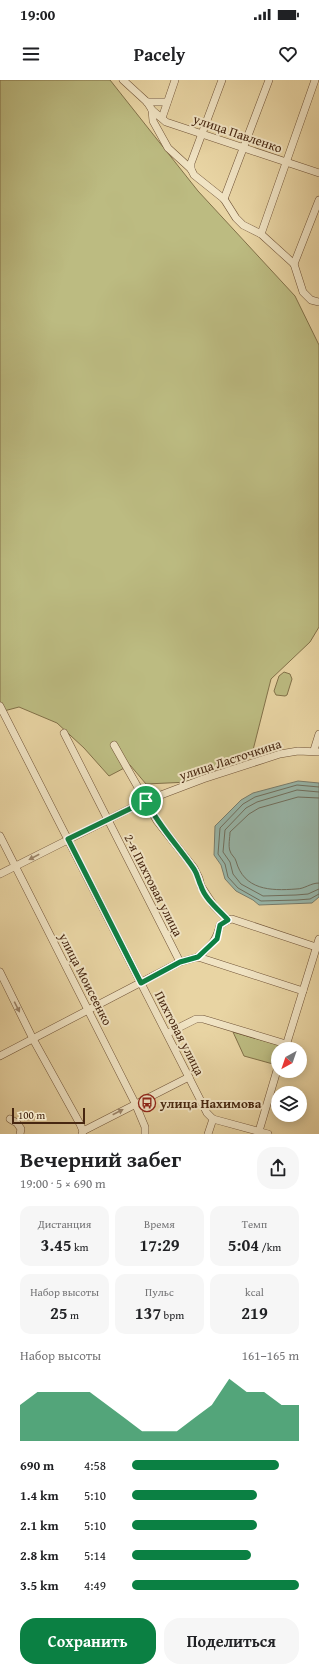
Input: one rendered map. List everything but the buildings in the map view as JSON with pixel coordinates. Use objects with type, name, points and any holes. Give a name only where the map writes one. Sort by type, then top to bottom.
[{"type":"street","points":[[162,118],[175,80]]},
{"type":"street","points":[[191,169],[191,163],[222,80]]},
{"type":"street","points":[[224,199],[268,80]]},
{"type":"street","points":[[261,234],[315,80]]},
{"type":"street","points":[[126,81],[147,102],[152,110],[153,121],[161,138],[168,148],[191,169],[194,175],[224,199],[236,218],[243,224],[261,234],[294,264],[303,292],[311,300],[319,302]]},
{"type":"street","points":[[147,102],[167,102]]},
{"type":"street","name":"улица Павленко","points":[[152,110],[166,122],[319,173]]},
{"type":"street","points":[[294,264],[319,200]]},
{"type":"street","name":"Пихтовая улица","points":[[0,706],[2,715],[168,1033],[207,1113],[213,1119]]},
{"type":"street","name":"2-я Пихтовая улица","points":[[64,733],[180,962]]},
{"type":"street","points":[[317,751],[319,734]]},
{"type":"street","points":[[114,745],[157,821],[194,868],[200,878],[201,886],[228,920]]},
{"type":"street","name":"улица Ласточкина","points":[[0,874],[146,801],[203,779],[280,754],[298,751],[317,751]]},
{"type":"street","name":"улица Моисеенко","points":[[0,836],[89,1010],[135,1104],[145,1127],[145,1134]]},
{"type":"street","points":[[0,1056],[180,962],[198,957],[213,944],[217,939],[220,925],[228,920],[232,919],[316,947]]},
{"type":"street","points":[[287,1042],[319,939]]},
{"type":"street","points":[[198,957],[303,990]]},
{"type":"street","points":[[0,972],[83,1132],[189,1077]]},
{"type":"street","points":[[168,1033],[196,1019],[203,1018],[274,1042]]},
{"type":"street","points":[[259,1131],[275,1078]]},
{"type":"street","points":[[10,1119],[17,1123],[21,1129],[20,1134]]},
{"type":"street","points":[[208,1134],[213,1119],[268,1134]]},
{"type":"shaded area","points":[[0,80],[110,80],[198,191],[295,296],[319,345],[319,627],[310,642],[271,679],[252,754],[189,782],[146,784],[130,765],[109,776],[84,748],[57,723],[19,707],[0,712]]},
{"type":"shaded area","points":[[284,672],[290,674],[292,679],[287,695],[276,695],[274,691],[279,676]]},
{"type":"shaded area","points":[[233,1032],[271,1043],[271,1063],[244,1056]]},
{"type":"water","points":[[298,781],[319,783],[319,897],[312,903],[259,905],[236,891],[225,879],[221,865],[214,855],[215,826],[241,800],[253,793]]},
{"type":"place","name":"улица Нахимова","points":[[147,1103]]},
{"type":"route","points":[[146,801],[157,821],[175,846],[194,868],[200,878],[201,886],[214,906],[228,920],[220,925],[217,939],[213,944],[198,957],[180,962],[141,983],[68,839],[146,801]]}]
